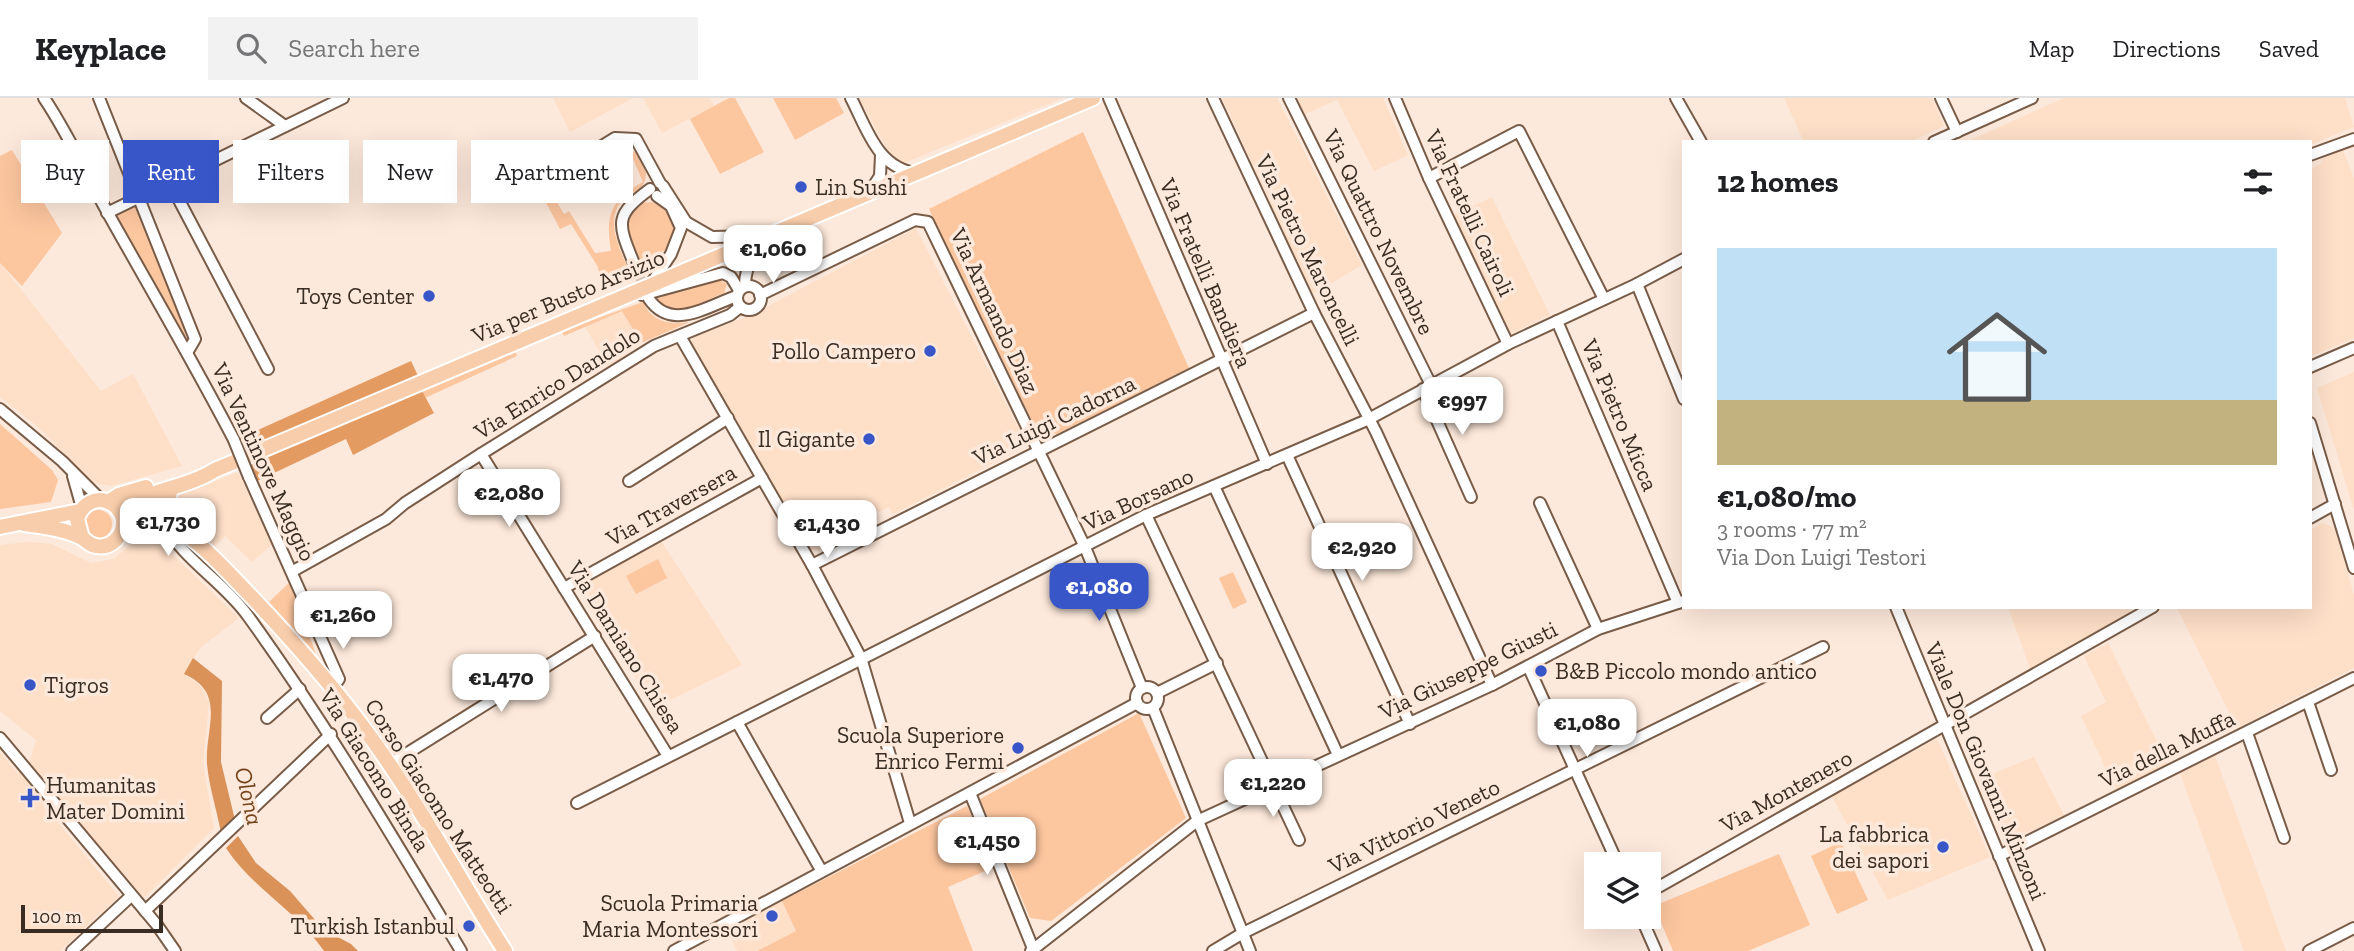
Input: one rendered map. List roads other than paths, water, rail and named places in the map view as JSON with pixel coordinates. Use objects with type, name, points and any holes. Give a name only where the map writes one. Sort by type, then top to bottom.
[{"type":"main road","name":"Via per Busto Arsizio","points":[[112,507],[200,479],[215,470],[613,303],[650,291],[813,216],[1093,98]]},
{"type":"main road","name":"Via per Busto Arsizio","points":[[112,507],[129,492],[215,470]]},
{"type":"main road","points":[[171,488],[168,497],[171,511],[196,542]]},
{"type":"main road","points":[[0,527],[81,510],[112,507],[159,520],[196,542]]},
{"type":"main road","points":[[112,507],[121,533]]},
{"type":"main road","points":[[81,510],[76,523],[82,538]]},
{"type":"main road","points":[[24,523],[82,538],[93,546],[102,546],[111,543],[138,523],[159,520]]},
{"type":"main road","name":"Corso Giacomo Matteotti","points":[[196,542],[285,631],[333,687],[390,764],[505,951]]},
{"type":"street","points":[[44,98],[64,127],[107,213],[188,351]]},
{"type":"street","name":"Via Ventinove Maggio","points":[[99,98],[123,157]]},
{"type":"street","points":[[246,98],[285,126]]},
{"type":"street","points":[[219,159],[343,98]]},
{"type":"street","points":[[851,98],[881,155],[896,168],[917,173]]},
{"type":"street","name":"Via Fratelli Bandiera","points":[[1109,98],[1220,362],[1267,464]]},
{"type":"street","name":"Via Pietro Maroncelli","points":[[1213,98],[1492,685]]},
{"type":"street","name":"Via Quattro Novembre","points":[[1289,98],[1427,387],[1471,497]]},
{"type":"street","name":"Via Fratelli Cairoli","points":[[1395,98],[1429,178],[1508,344]]},
{"type":"street","points":[[1676,98],[1700,140]]},
{"type":"street","points":[[1941,98],[1957,132]]},
{"type":"street","points":[[1939,140],[2032,98]]},
{"type":"street","points":[[1429,178],[1519,131],[1605,299]]},
{"type":"street","points":[[615,138],[610,153],[614,183],[579,190],[569,181],[570,166],[615,138],[636,139],[649,160],[656,189],[671,206],[681,228],[671,254],[650,291],[663,314],[681,317],[740,295],[753,286],[760,295]]},
{"type":"street","points":[[2312,154],[2354,138]]},
{"type":"street","points":[[869,193],[880,176],[881,155]]},
{"type":"street","points":[[633,261],[621,224],[629,204],[656,189]]},
{"type":"street","points":[[656,189],[686,222],[712,237],[727,239],[775,233]]},
{"type":"street","points":[[107,213],[127,203]]},
{"type":"street","name":"Via Ventinove Maggio","points":[[141,203],[195,339],[188,351],[234,440],[293,571],[306,611],[339,679],[333,687]]},
{"type":"street","points":[[181,203],[268,369]]},
{"type":"street","points":[[740,295],[745,271],[760,249],[813,216]]},
{"type":"street","name":"Via Armando Diaz","points":[[760,295],[915,220],[928,222],[1085,547],[1142,688]]},
{"type":"street","name":"Via Borsano","points":[[577,803],[1146,516],[1367,420],[1508,344],[1637,284],[1682,259]]},
{"type":"street","points":[[613,303],[723,273],[731,277],[740,295]]},
{"type":"street","points":[[1637,284],[1682,394]]},
{"type":"street","name":"Via Enrico Dandolo","points":[[293,571],[386,519],[405,503],[654,346],[730,315],[740,295],[753,309],[759,304],[760,295]]},
{"type":"street","name":"Via Luigi Cadorna","points":[[812,565],[1314,313]]},
{"type":"street","name":"Via Pietro Micca","points":[[1557,321],[1681,602]]},
{"type":"street","points":[[680,336],[812,565],[862,659],[910,823]]},
{"type":"street","points":[[2312,366],[2354,348]]},
{"type":"street","points":[[0,409],[112,507]]},
{"type":"street","points":[[629,481],[728,418]]},
{"type":"street","points":[[2312,429],[2354,568]]},
{"type":"street","name":"Via Damiano Chiesa","points":[[481,454],[668,756]]},
{"type":"street","points":[[1287,455],[1409,724]]},
{"type":"street","points":[[70,471],[81,510]]},
{"type":"street","name":"Via Traversera","points":[[564,588],[762,478]]},
{"type":"street","points":[[1214,486],[1338,755]]},
{"type":"street","points":[[1540,503],[1598,629]]},
{"type":"street","points":[[2312,517],[2335,504]]},
{"type":"street","points":[[1146,516],[1299,840]]},
{"type":"street","name":"Via Giacomo Binda","points":[[159,520],[174,542],[245,612],[300,689],[331,734],[461,951]]},
{"type":"street","name":"Via Giuseppe Giusti","points":[[1033,950],[1197,821],[1492,685],[1598,629],[1681,602]]},
{"type":"street","name":"Viale Don Giovanni Minzoni","points":[[1897,609],[2039,951]]},
{"type":"street","name":"Via Montenero","points":[[1661,886],[2150,609]]},
{"type":"street","points":[[390,764],[596,636]]},
{"type":"street","name":"Via Vittorio Veneto","points":[[1213,951],[1242,933],[1823,647]]},
{"type":"street","points":[[1157,693],[1217,663]]},
{"type":"street","points":[[1528,666],[1612,852]]},
{"type":"street","name":"Via della Muffa","points":[[1999,856],[2354,678]]},
{"type":"street","points":[[1137,703],[1137,694],[1142,688],[1151,687],[1157,693],[1158,701],[1153,708]]},
{"type":"street","points":[[267,718],[300,689]]},
{"type":"street","points":[[2308,702],[2332,770]]},
{"type":"street","points":[[1137,703],[1144,708],[1153,708]]},
{"type":"street","points":[[674,951],[1137,703]]},
{"type":"street","points":[[1153,708],[1250,951]]},
{"type":"street","points":[[737,723],[821,870]]},
{"type":"street","points":[[2248,733],[2284,838]]},
{"type":"street","points":[[145,911],[331,734]]},
{"type":"street","points":[[0,738],[176,951]]},
{"type":"street","points":[[971,793],[1033,950]]},
{"type":"street","points":[[72,951],[131,896]]},
{"type":"street","points":[[2309,951],[2354,928]]},
{"type":"street","points":[[1646,929],[1656,951]]},
{"type":"tunnel","points":[[633,261],[647,294]]},
{"type":"place","name":"Lin Sushi","points":[[801,187]]},
{"type":"place","name":"Toys Center","points":[[429,296]]},
{"type":"place","name":"Pollo Campero","points":[[930,351]]},
{"type":"place","name":"Il Gigante","points":[[869,439]]},
{"type":"place","name":"B&B Piccolo mondo antico","points":[[1541,671]]},
{"type":"place","name":"Tigros","points":[[30,685]]},
{"type":"place","name":"Scuola Superiore Enrico Fermi","points":[[1018,748]]},
{"type":"place","name":"Humanitas Mater Domini","points":[[30,798]]},
{"type":"place","name":"La fabbrica dei sapori","points":[[1943,847]]},
{"type":"place","name":"Scuola Primaria Maria Montessori","points":[[772,916]]},
{"type":"place","name":"Turkish Istanbul","points":[[469,926]]},
{"type":"water label","name":"Olona","points":[[249,796]]}]
